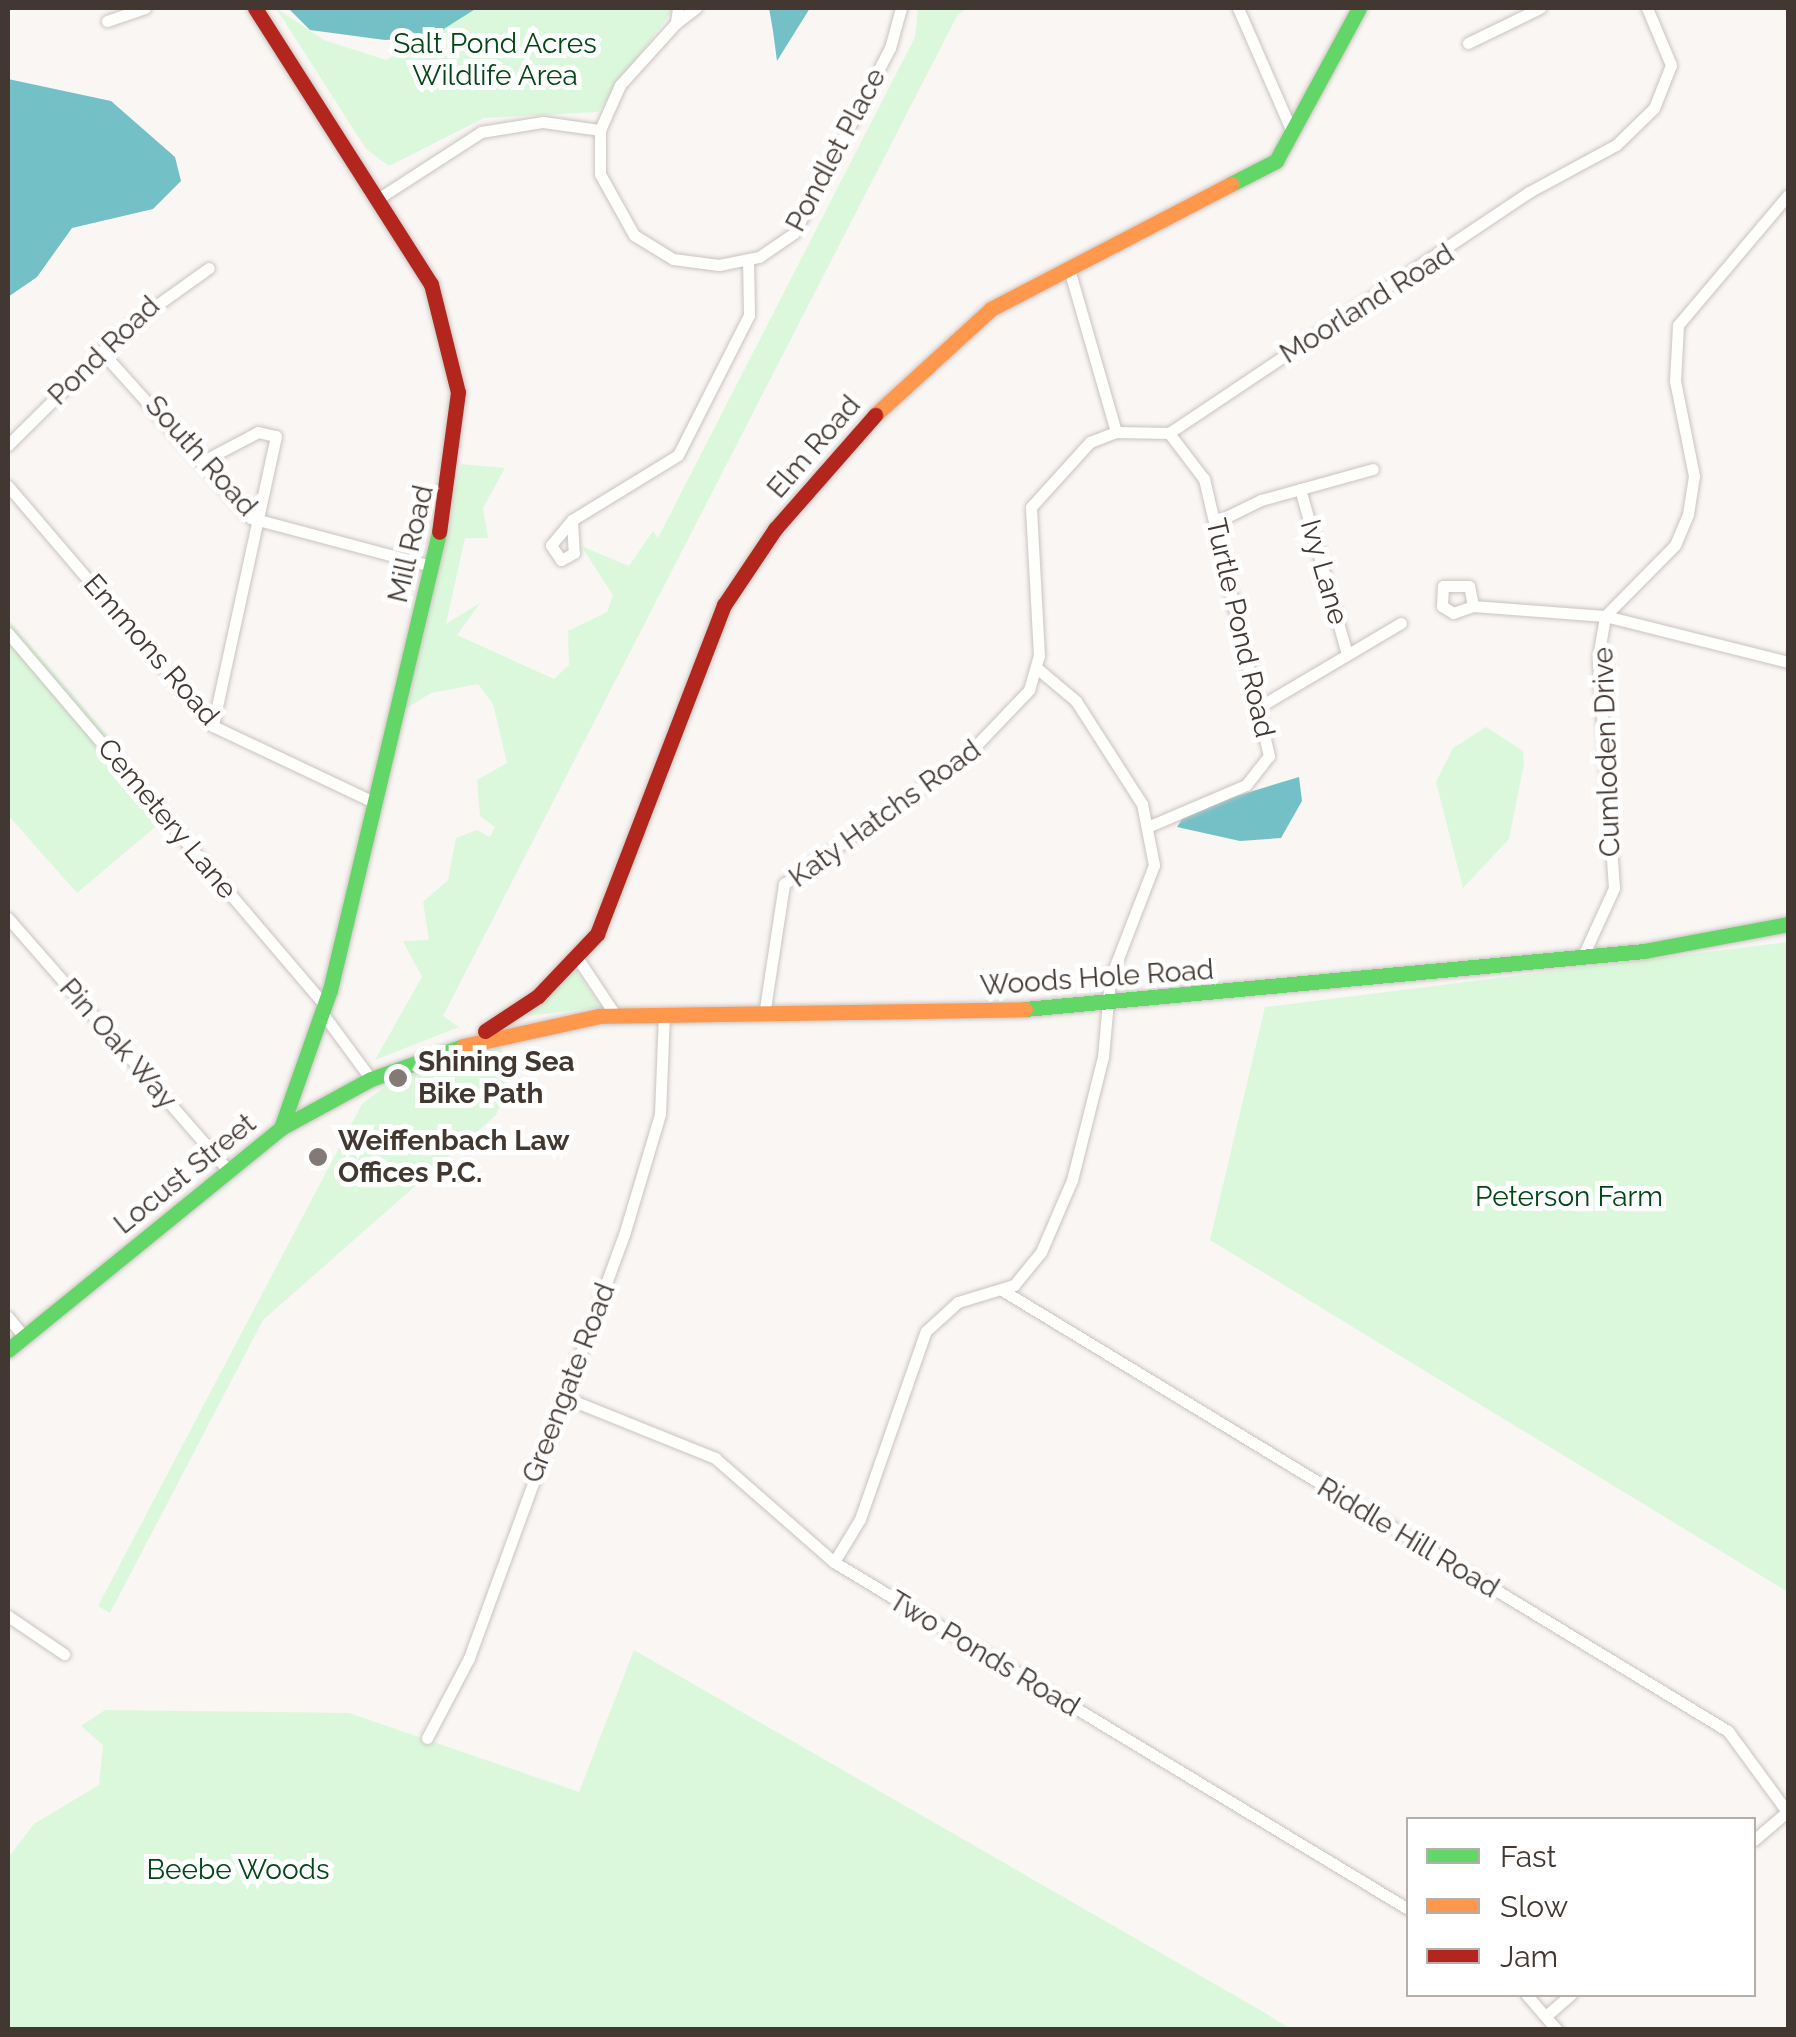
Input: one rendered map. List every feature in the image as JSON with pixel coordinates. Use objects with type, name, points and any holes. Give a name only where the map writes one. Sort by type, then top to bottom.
[{"type":"main road","name":"Mill Road","points":[[255,8],[431,284],[454,357],[456,453],[432,566],[324,1011],[282,1128]]},
{"type":"main road","name":"Elm Road","points":[[450,1047],[525,1006],[578,959],[618,890],[741,572],[930,360],[992,309],[1255,177],[1296,138],[1359,8]]},
{"type":"main road","name":"Woods Hole Road","points":[[410,1062],[450,1047],[616,1016],[1106,1003],[1582,958],[1788,924]]},
{"type":"main road","name":"Locust Street","points":[[8,1350],[282,1128],[371,1078],[410,1062]]},
{"type":"street","points":[[107,21],[145,8]]},
{"type":"street","points":[[676,23],[678,8]]},
{"type":"street","points":[[376,200],[441,150],[487,130],[542,122],[600,130],[632,67],[696,8]]},
{"type":"street","name":"Pondlet Place","points":[[600,130],[603,184],[634,235],[684,263],[748,260],[794,233],[890,48],[900,8]]},
{"type":"street","points":[[1238,8],[1262,79],[1296,138]]},
{"type":"street","points":[[1468,43],[1540,8]]},
{"type":"street","name":"Moorland Road","points":[[1169,433],[1529,192],[1616,145],[1654,108],[1671,65],[1647,8]]},
{"type":"street","name":"Cumloden Drive","points":[[1582,958],[1614,888],[1598,658],[1605,616],[1675,546],[1688,514],[1694,476],[1675,381],[1678,325],[1788,196]]},
{"type":"street","points":[[572,520],[678,455],[750,315],[748,260]]},
{"type":"street","name":"Pond Road","points":[[8,446],[102,351],[177,283],[209,268]]},
{"type":"street","points":[[1068,269],[1116,432]]},
{"type":"street","name":"South Road","points":[[102,351],[262,524],[432,566]]},
{"type":"street","points":[[203,461],[273,432],[262,524],[214,726]]},
{"type":"street","points":[[834,1562],[860,1519],[926,1330],[958,1302],[1002,1290],[1041,1252],[1072,1180],[1103,1056],[1106,1003],[1154,865],[1152,825],[1076,701],[1038,669],[1031,507],[1090,442],[1116,432],[1169,433]]},
{"type":"street","name":"Turtle Pond Road","points":[[1152,825],[1262,772],[1264,704],[1204,478],[1169,433]]},
{"type":"street","points":[[1216,522],[1300,489],[1373,469]]},
{"type":"street","name":"Emmons Road","points":[[8,486],[214,726],[376,803]]},
{"type":"street","name":"Ivy Lane","points":[[1300,489],[1348,654]]},
{"type":"street","points":[[1473,606],[1605,616],[1788,662]]},
{"type":"street","points":[[1264,704],[1401,623]]},
{"type":"street","name":"Cemetery Lane","points":[[8,633],[324,1011],[371,1078]]},
{"type":"street","name":"Katy Hatchs Road","points":[[764,1015],[784,884],[997,731],[1038,669]]},
{"type":"street","name":"Pin Oak Way","points":[[8,918],[228,1170]]},
{"type":"street","points":[[578,959],[616,1016]]},
{"type":"street","name":"Greengate Road","points":[[428,1738],[469,1658],[566,1398],[652,1150],[664,1014]]},
{"type":"street","name":"Riddle Hill Road","points":[[1002,1290],[1728,1731],[1788,1812]]},
{"type":"street","points":[[8,1317],[24,1337]]},
{"type":"street","name":"Two Ponds Road","points":[[566,1398],[714,1458],[834,1562],[1406,1908]]},
{"type":"street","points":[[8,1616],[64,1654]]},
{"type":"street","points":[[1756,1838],[1788,1812]]},
{"type":"street","points":[[1529,1997],[1557,2030]]},
{"type":"street","points":[[1547,2016],[1568,1997]]},
{"type":"green space","name":"Salt Pond Acres Wildlife Area","points":[[276,8],[324,40],[386,60],[474,8],[674,8],[598,112],[484,118],[389,166],[366,149]]},
{"type":"green space","points":[[918,8],[969,8],[958,14],[443,1016],[459,1027],[375,1060],[422,977],[403,941],[429,940],[423,902],[448,880],[456,838],[477,830],[490,837],[495,827],[480,816],[477,780],[507,763],[493,704],[478,684],[431,693],[404,710],[461,464],[505,468],[483,508],[488,538],[465,538],[446,624],[480,603],[457,635],[554,679],[569,665],[568,631],[607,612],[613,595],[581,546],[629,566],[653,531],[658,538],[915,37]]},
{"type":"green space","points":[[8,619],[173,812],[77,893],[8,815]]},
{"type":"green space","points":[[1486,727],[1523,751],[1524,764],[1509,839],[1463,888],[1436,782],[1453,748]]},
{"type":"green space","name":"Peterson Farm","points":[[1788,942],[1788,1592],[1210,1240],[1265,1007]]},
{"type":"green space","points":[[576,971],[601,1007],[527,1016],[528,1011]]},
{"type":"green space","points":[[501,1046],[507,1086],[496,1115],[263,1320],[110,1613],[98,1606],[362,1104],[392,1081]]},
{"type":"green space","name":"Beebe Woods","points":[[634,1650],[1291,2029],[8,2029],[8,1858],[34,1824],[99,1785],[103,1745],[81,1726],[105,1710],[349,1713],[579,1792]]},
{"type":"water","points":[[288,8],[477,8],[431,37],[385,40],[310,30]]},
{"type":"water","points":[[769,8],[810,8],[777,61],[773,31]]},
{"type":"water","points":[[8,79],[111,101],[175,157],[181,181],[153,209],[72,228],[37,277],[8,297]]},
{"type":"water","points":[[1299,777],[1302,801],[1281,838],[1240,841],[1177,827],[1187,811]]},
{"type":"traffic: fast","points":[[1231,184],[1276,161],[1359,8]]},
{"type":"traffic: fast","points":[[281,1128],[330,990],[439,532]]},
{"type":"traffic: fast","points":[[1025,1009],[1644,951],[1788,924]]},
{"type":"traffic: fast","points":[[8,1350],[281,1128],[371,1079],[463,1046]]},
{"type":"traffic: slow","points":[[875,415],[991,309],[1231,184]]},
{"type":"traffic: slow","points":[[463,1046],[599,1016],[1025,1009]]},
{"type":"traffic: jam","points":[[255,8],[431,284],[458,392],[439,532]]},
{"type":"traffic: jam","points":[[485,1031],[538,996],[597,934],[724,605],[775,529],[875,415]]},
{"type":"place","name":"Shining Sea Bike Path","points":[[398,1078]]},
{"type":"place","name":"Weiffenbach Law Offices P.C.","points":[[318,1157]]}]
